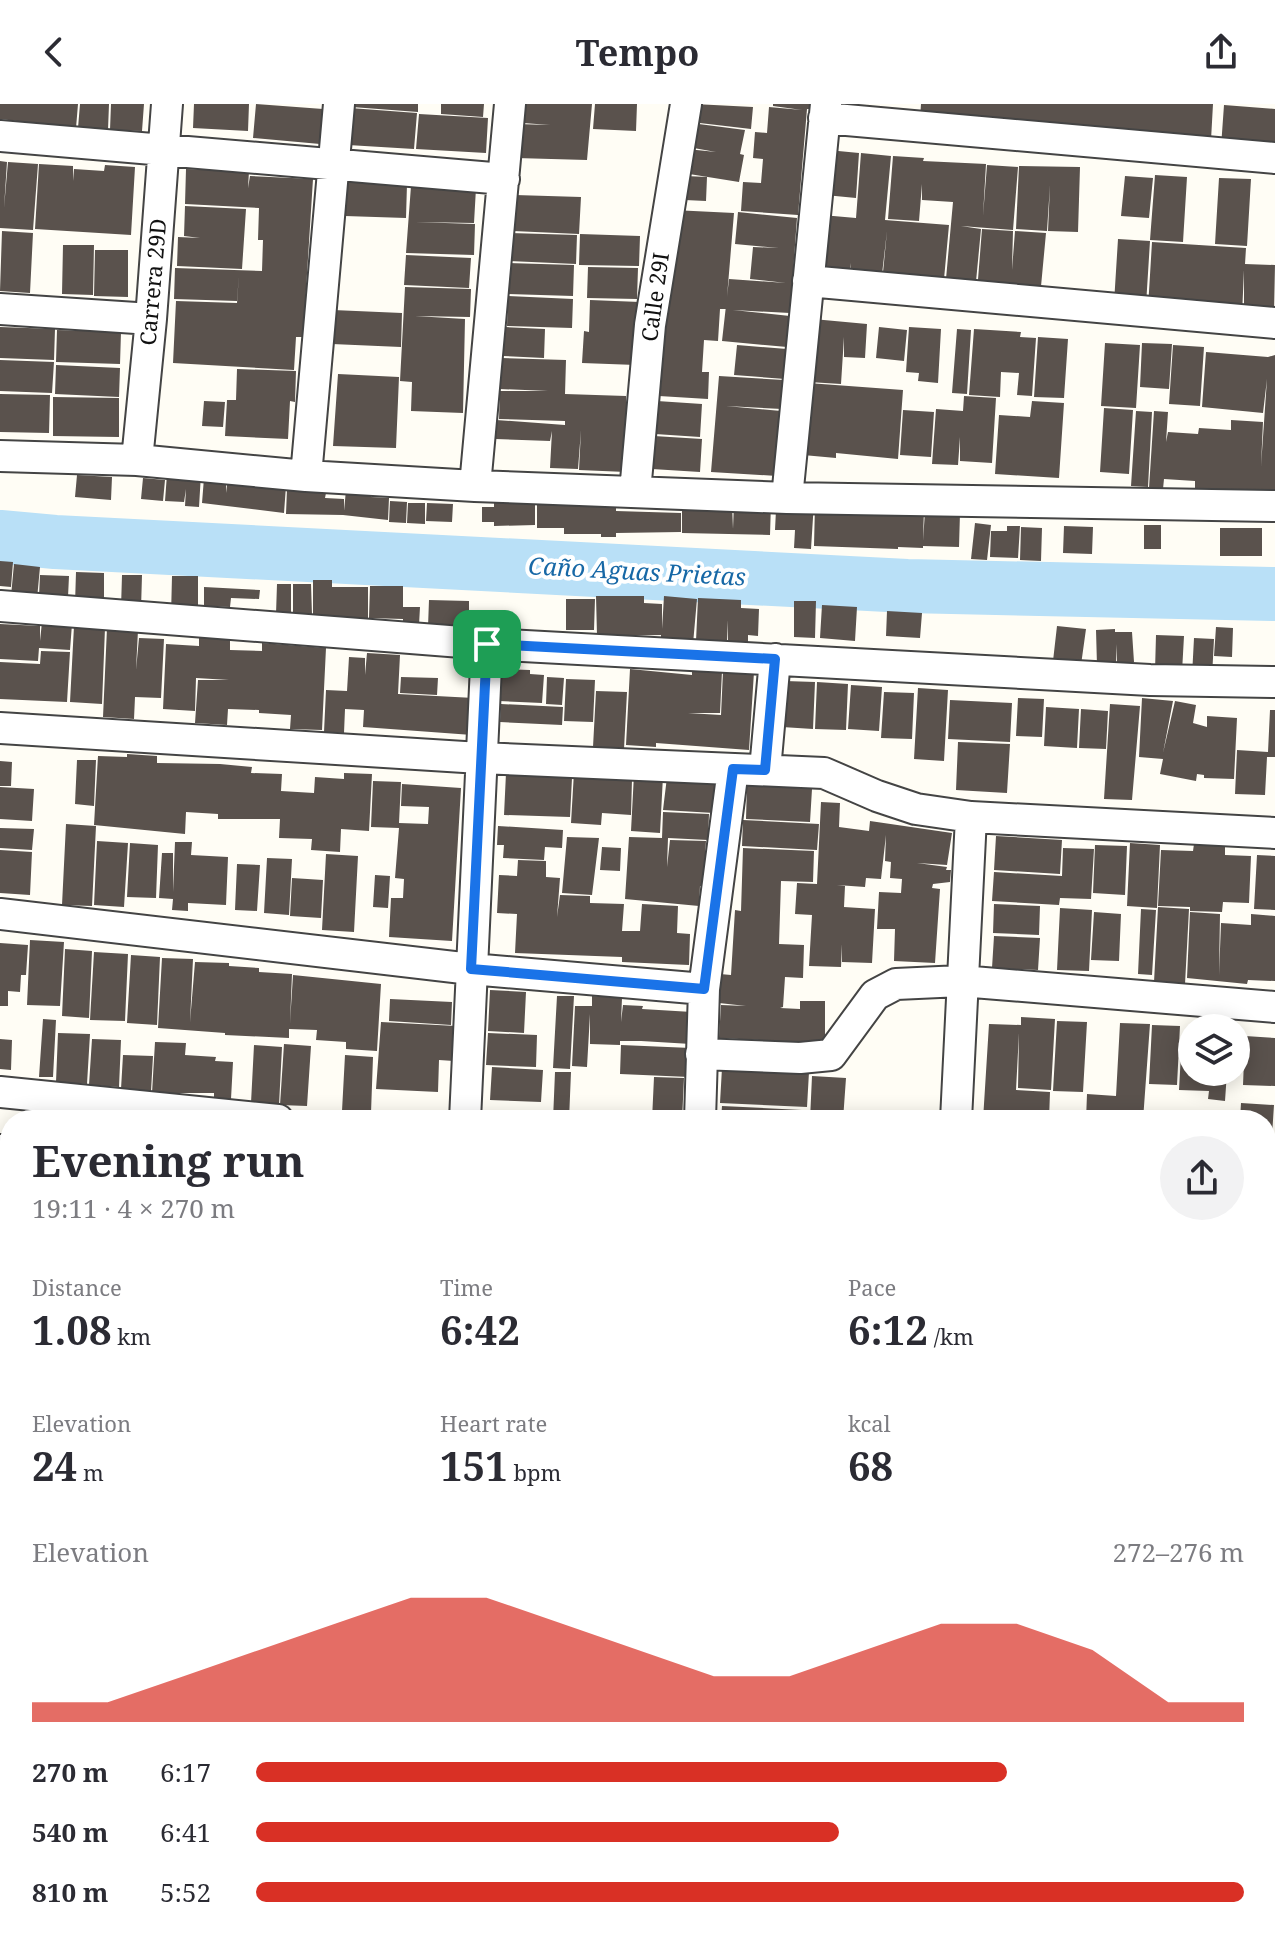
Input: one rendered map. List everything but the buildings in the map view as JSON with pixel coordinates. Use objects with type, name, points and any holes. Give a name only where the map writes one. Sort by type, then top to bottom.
[{"type":"street","name":"Carrera 29D","points":[[137,460],[167,104]]},
{"type":"street","points":[[306,476],[339,104]]},
{"type":"street","points":[[475,486],[510,104]]},
{"type":"street","name":"Calle 29I","points":[[635,492],[650,325],[686,104]]},
{"type":"street","points":[[787,498],[825,111],[1275,158]]},
{"type":"street","points":[[0,136],[504,179]]},
{"type":"street","points":[[808,281],[1275,323]]},
{"type":"street","points":[[0,309],[151,319]]},
{"type":"street","points":[[0,456],[137,460],[306,476],[475,486],[787,498],[1275,506]]},
{"type":"street","points":[[0,606],[487,644],[1150,680],[1275,682]]},
{"type":"street","points":[[465,1110],[487,644]]},
{"type":"street","points":[[765,770],[775,659]]},
{"type":"street","points":[[0,728],[480,758],[824,773],[916,809],[971,817],[1275,833]]},
{"type":"street","points":[[700,1110],[704,989],[733,769]]},
{"type":"street","points":[[956,1110],[971,817]]},
{"type":"street","points":[[0,914],[471,969],[704,989]]},
{"type":"street","points":[[701,1054],[800,1058],[831,1055],[875,995],[896,984],[961,981],[1275,1007]]},
{"type":"street","points":[[0,1092],[179,1110]]},
{"type":"waterway","name":"Caño Aguas Prietas","points":[[0,537],[907,586],[1275,594]]},
{"type":"route","points":[[487,644],[775,659],[765,770],[733,769],[704,989],[471,969],[487,644]]}]
